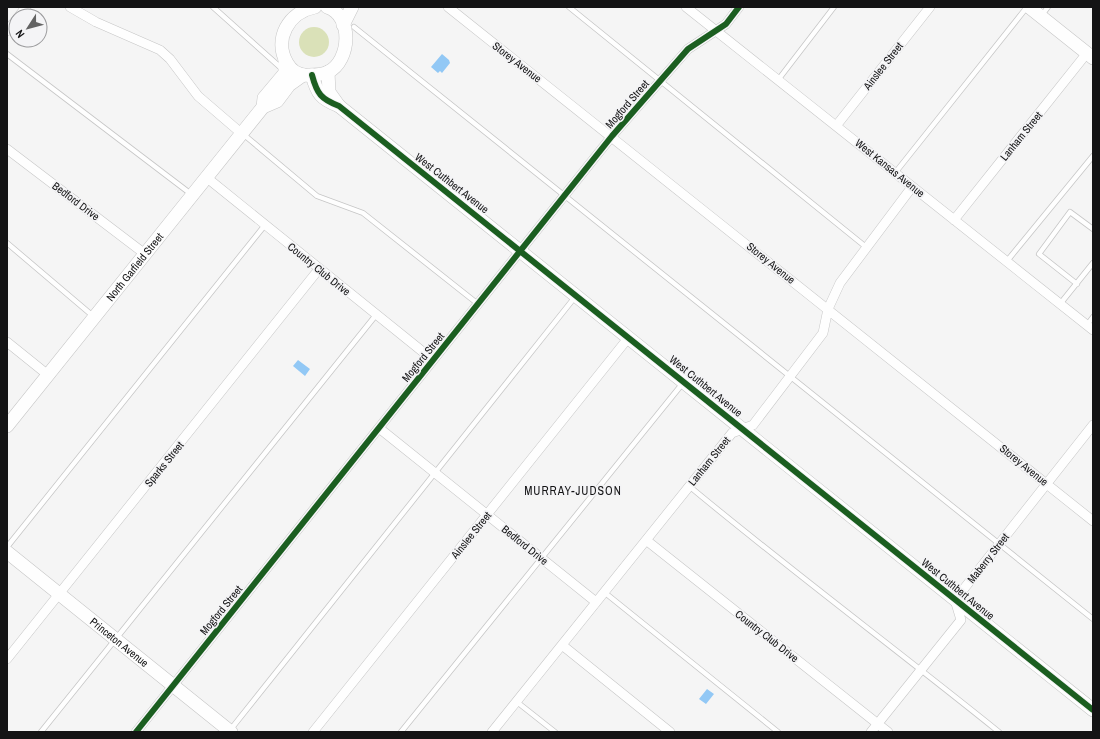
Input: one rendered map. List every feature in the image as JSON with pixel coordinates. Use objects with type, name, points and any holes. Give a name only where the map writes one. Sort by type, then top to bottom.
[{"type":"street","points":[[70,7],[96,22],[160,50],[170,59],[198,96],[242,133]]},
{"type":"street","points":[[308,75],[290,85],[277,101],[263,107],[264,98],[285,73],[281,38],[285,28],[291,21],[312,7]]},
{"type":"street","points":[[330,7],[349,26]]},
{"type":"street","points":[[283,64],[297,74],[308,75],[328,72],[336,67],[341,59],[346,41],[352,7]]},
{"type":"street","name":"Storey Avenue","points":[[448,7],[612,136],[1093,521]]},
{"type":"street","name":"West Kansas Avenue","points":[[686,7],[1090,327]]},
{"type":"street","name":"Mogford Street","points":[[136,732],[612,136],[688,49],[726,24],[739,7]]},
{"type":"street","name":"Ainslee Street","points":[[836,126],[930,7]]},
{"type":"street","points":[[1028,7],[1045,12],[1090,55]]},
{"type":"street","name":"Lanham Street","points":[[954,220],[1090,55]]},
{"type":"street","name":"West Cuthbert Avenue","points":[[328,72],[330,92],[339,106]]},
{"type":"street","name":"West Cuthbert Avenue","points":[[308,75],[316,90],[324,100],[339,106],[1093,710]]},
{"type":"street","name":"North Garfield Street","points":[[7,426],[263,107]]},
{"type":"street","name":"Bedford Drive","points":[[7,149],[145,254]]},
{"type":"street","name":"Country Club Drive","points":[[206,177],[433,360]]},
{"type":"street","name":"Lanham Street","points":[[492,732],[732,433],[753,425],[791,377],[823,333],[828,309],[840,283],[912,187]]},
{"type":"street","name":"Sparks Street","points":[[7,659],[60,595],[319,269]]},
{"type":"street","name":"Ainslee Street","points":[[313,732],[629,337]]},
{"type":"street","points":[[7,342],[48,375]]},
{"type":"street","name":"Maberry Street","points":[[955,600],[1093,425]]},
{"type":"street","name":"Bedford Drive","points":[[379,428],[596,602]]},
{"type":"street","name":"Country Club Drive","points":[[646,540],[888,732]]},
{"type":"street","name":"Princeton Avenue","points":[[7,552],[230,732]]},
{"type":"street","points":[[871,732],[920,668],[961,620],[955,600]]},
{"type":"street","points":[[562,646],[670,732]]},
{"type":"lane","points":[[213,7],[283,64]]},
{"type":"lane","points":[[569,7],[866,247]]},
{"type":"lane","points":[[778,80],[834,7]]},
{"type":"lane","points":[[895,173],[1028,7]]},
{"type":"lane","points":[[349,26],[565,196],[998,545],[1093,619]]},
{"type":"lane","points":[[7,54],[192,195]]},
{"type":"lane","points":[[242,133],[317,196],[363,213],[478,304]]},
{"type":"lane","points":[[1007,262],[1093,156]]},
{"type":"lane","points":[[1077,284],[1039,254],[1070,212],[1093,229]]},
{"type":"lane","points":[[7,547],[264,225]]},
{"type":"lane","points":[[7,243],[94,317]]},
{"type":"lane","points":[[1060,304],[1093,263]]},
{"type":"lane","points":[[230,732],[576,295]]},
{"type":"lane","points":[[41,732],[376,315]]},
{"type":"lane","points":[[1090,327],[1093,317]]},
{"type":"lane","points":[[401,732],[684,381]]},
{"type":"lane","points":[[689,486],[826,598],[920,668],[999,732]]},
{"type":"lane","points":[[604,592],[778,732]]},
{"type":"lane","points":[[517,702],[555,732]]},
{"type":"green space","points":[[314,27],[325,31],[329,42],[325,53],[314,57],[303,53],[299,42],[303,31]]},
{"type":"water","points":[[442,54],[449,60],[450,63],[442,73],[440,71],[438,73],[431,67]]},
{"type":"water","points":[[298,360],[310,369],[305,376],[293,366]]},
{"type":"water","points":[[707,689],[714,694],[706,704],[699,699]]},
{"type":"cycle path","points":[[136,732],[612,136],[688,49],[726,24],[739,7]]},
{"type":"cycle path","points":[[312,75],[318,91],[324,98],[339,106],[1093,710]]},
{"type":"district","name":"MURRAY-JUDSON","points":[[573,491]]}]
